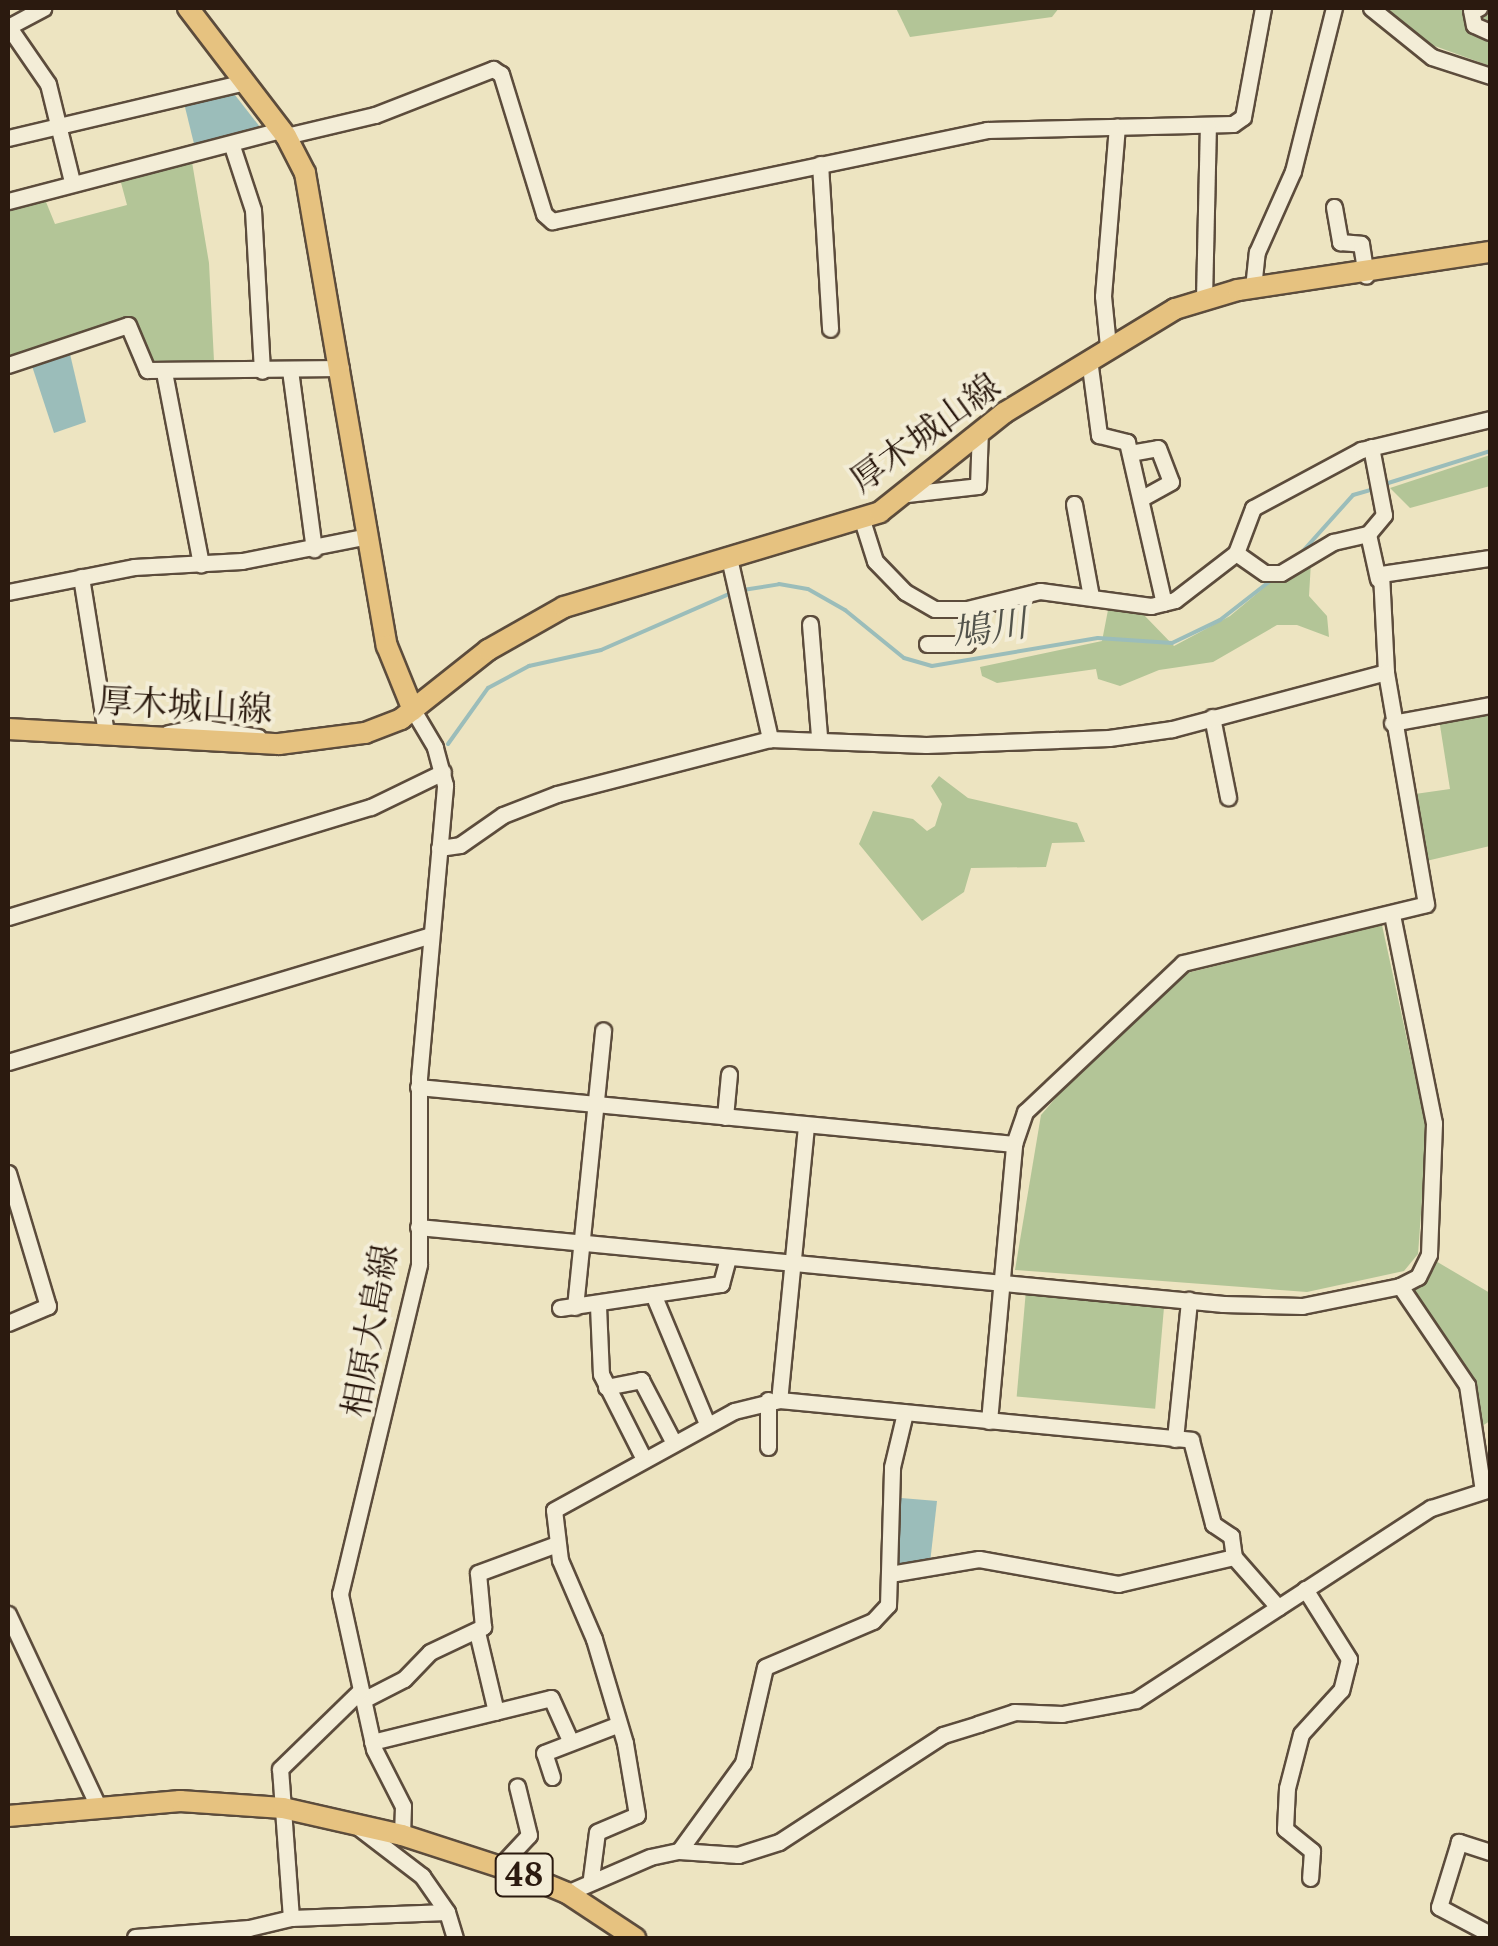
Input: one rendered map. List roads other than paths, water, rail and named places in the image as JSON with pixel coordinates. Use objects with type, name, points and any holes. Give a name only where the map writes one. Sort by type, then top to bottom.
[{"type":"main road","points":[[188,8],[284,133],[311,191],[392,663],[414,710]]},
{"type":"main road","name":"厚木城山線","points":[[8,728],[279,744],[354,736],[414,710],[540,619],[604,592],[862,520],[906,494],[980,430],[1108,346],[1204,299],[1253,288],[1366,276],[1490,252]]},
{"type":"main road","name":"48","points":[[8,1816],[98,1806],[206,1801],[283,1808],[402,1834],[500,1866],[567,1893],[635,1938]]},
{"type":"street","points":[[8,201],[72,182],[375,115],[493,68],[552,221],[987,130],[1208,125],[1243,117],[1263,8]]},
{"type":"street","points":[[1253,288],[1256,252],[1293,171],[1334,8]]},
{"type":"street","points":[[1370,8],[1432,57],[1490,76]]},
{"type":"street","points":[[1479,8],[1471,10],[1474,25],[1490,32]]},
{"type":"street","points":[[37,9],[8,27],[48,84],[72,182]]},
{"type":"street","points":[[8,138],[245,82]]},
{"type":"street","points":[[1204,299],[1208,125]]},
{"type":"street","points":[[1108,346],[1103,296],[1117,127]]},
{"type":"street","points":[[232,146],[253,210],[262,370]]},
{"type":"street","points":[[820,164],[830,329]]},
{"type":"street","points":[[1334,207],[1340,242],[1360,242],[1366,276]]},
{"type":"street","points":[[8,365],[128,326],[134,329],[141,366],[164,372],[341,368]]},
{"type":"street","points":[[1089,359],[1099,436],[1124,438],[1144,497],[1148,551],[1164,604]]},
{"type":"street","points":[[290,370],[314,548]]},
{"type":"street","points":[[164,372],[201,564]]},
{"type":"street","points":[[862,520],[872,557],[905,592],[936,609],[966,609],[1040,591],[1164,604],[1236,553],[1253,508],[1372,448],[1490,418]]},
{"type":"street","points":[[906,494],[978,486],[980,430]]},
{"type":"street","points":[[1130,454],[1158,448],[1170,482],[1144,497]]},
{"type":"street","points":[[1236,553],[1275,574],[1333,542],[1368,534],[1383,518],[1372,448]]},
{"type":"street","points":[[1074,504],[1092,597]]},
{"type":"street","points":[[988,1421],[1014,1144],[1025,1112],[1183,963],[1392,914],[1426,899],[1392,724],[1378,579],[1368,534]]},
{"type":"street","points":[[8,592],[81,577],[314,548],[368,536]]},
{"type":"street","points":[[729,558],[770,738]]},
{"type":"street","points":[[1378,579],[1389,570],[1490,558]]},
{"type":"street","points":[[81,577],[106,734]]},
{"type":"street","points":[[927,644],[967,644],[966,609]]},
{"type":"street","points":[[810,624],[819,736]]},
{"type":"street","points":[[439,848],[460,845],[502,815],[556,794],[770,738],[819,736],[926,745],[1061,742],[1162,731],[1386,672]]},
{"type":"street","points":[[1392,724],[1490,705]]},
{"type":"street","name":"相原大島線","points":[[402,1834],[403,1806],[372,1742],[340,1583],[398,1366],[418,1264],[418,1087],[443,772],[414,710]]},
{"type":"street","points":[[1212,718],[1228,797]]},
{"type":"street","points":[[8,916],[371,808],[443,772]]},
{"type":"street","points":[[418,1227],[1188,1300],[1302,1306],[1400,1286],[1418,1277],[1429,1254],[1434,1123],[1392,914]]},
{"type":"street","points":[[8,1062],[430,935]]},
{"type":"street","points":[[603,1030],[582,1243],[568,1308],[721,1284],[728,1256]]},
{"type":"street","points":[[725,1116],[728,1074]]},
{"type":"street","points":[[418,1087],[1014,1144]]},
{"type":"street","points":[[768,1447],[794,1263],[806,1126]]},
{"type":"street","points":[[8,1174],[48,1306],[8,1324]]},
{"type":"street","points":[[567,1893],[591,1878],[679,1850],[738,1855],[778,1842],[944,1735],[1014,1712],[1062,1714],[1136,1700],[1430,1508],[1487,1490],[1468,1385],[1400,1286]]},
{"type":"street","points":[[653,1294],[707,1424]]},
{"type":"street","points":[[1176,1439],[1188,1300]]},
{"type":"street","points":[[598,1306],[606,1387],[644,1459]]},
{"type":"street","points":[[606,1387],[641,1380],[674,1443]]},
{"type":"street","points":[[591,1878],[597,1832],[636,1815],[619,1724],[557,1544],[558,1506],[707,1424],[774,1400],[1195,1444],[1205,1508],[1214,1524],[1231,1536],[1234,1557],[1278,1607]]},
{"type":"street","points":[[679,1850],[743,1764],[754,1732],[761,1673],[873,1621],[888,1605],[892,1466],[905,1413]]},
{"type":"street","points":[[290,1918],[280,1769],[362,1696],[404,1679],[430,1652],[477,1632],[484,1619],[478,1573],[557,1544]]},
{"type":"street","points":[[890,1574],[978,1559],[1118,1584],[1234,1557]]},
{"type":"street","points":[[1304,1589],[1349,1659],[1341,1690],[1301,1734],[1287,1788],[1285,1828],[1310,1846],[1310,1878]]},
{"type":"street","points":[[8,1614],[98,1806]]},
{"type":"street","points":[[477,1632],[496,1712]]},
{"type":"street","points":[[372,1742],[551,1698],[568,1738]]},
{"type":"street","points":[[552,1778],[544,1753],[568,1738],[619,1724]]},
{"type":"street","points":[[500,1866],[529,1835],[517,1786]]},
{"type":"street","points":[[356,1824],[422,1876],[447,1912],[455,1938]]},
{"type":"street","points":[[1490,1852],[1459,1842],[1439,1908],[1490,1934]]},
{"type":"street","points":[[135,1937],[250,1928],[290,1918],[447,1912]]},
{"type":"water","points":[[235,95],[260,127],[195,148],[184,103]]},
{"type":"water","points":[[70,354],[86,422],[54,433],[32,366]]},
{"type":"water","points":[[894,1501],[937,1501],[930,1563],[895,1566]]},
{"type":"waterway","name":"鳩川","points":[[1385,484],[1490,451]]},
{"type":"waterway","name":"鳩川","points":[[1303,551],[1353,495],[1377,488]]},
{"type":"waterway","name":"鳩川","points":[[743,590],[779,584],[808,589],[845,610],[904,658],[932,666],[1098,638],[1172,643],[1220,620],[1274,578]]},
{"type":"waterway","name":"鳩川","points":[[448,744],[488,688],[529,666],[601,650],[734,592]]}]
